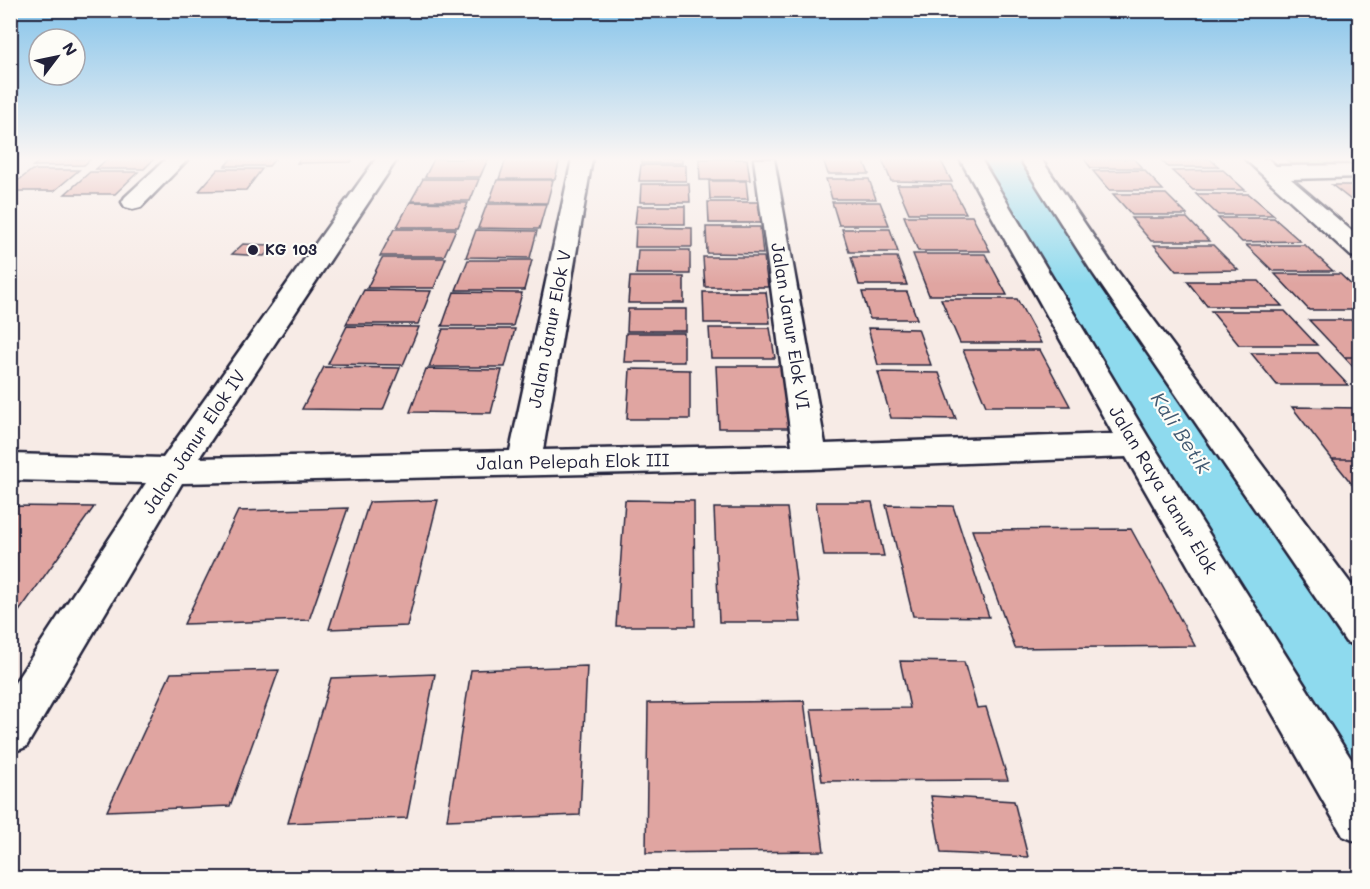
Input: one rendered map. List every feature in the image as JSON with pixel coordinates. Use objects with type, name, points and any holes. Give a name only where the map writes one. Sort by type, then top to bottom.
[{"type":"street","name":"Jalan Janur Elok IV","points":[[10,731],[172,471],[358,200]]},
{"type":"street","name":"Jalan Janur Elok V","points":[[524,463],[574,200]]},
{"type":"street","name":"Jalan Janur Elok VI","points":[[770,200],[810,457]]},
{"type":"street","name":"Jalan Raya Janur Elok","points":[[994,200],[1136,445],[1359,819]]},
{"type":"street","points":[[1058,200],[1103,269],[1359,629]]},
{"type":"street","points":[[1303,200],[1359,251]]},
{"type":"street","name":"Jalan Pelepah Elok III","points":[[10,467],[172,471],[810,457],[1136,445]]},
{"type":"building","points":[[411,200],[470,200],[470,201]]},
{"type":"building","points":[[490,200],[548,200],[547,203]]},
{"type":"building","points":[[690,200],[690,202],[640,202]]},
{"type":"building","points":[[904,200],[959,200],[966,213],[909,213]]},
{"type":"building","points":[[1119,200],[1172,200],[1187,215],[1132,215]]},
{"type":"building","points":[[1203,200],[1257,200],[1274,215],[1218,215]]},
{"type":"building","points":[[1352,200],[1360,200],[1360,207]]},
{"type":"building","points":[[410,202],[468,203],[458,227],[397,227]]},
{"type":"building","points":[[708,202],[765,202],[768,223],[709,223]]},
{"type":"building","points":[[832,202],[880,202],[889,225],[839,225]]},
{"type":"building","points":[[487,204],[546,204],[539,229],[478,228]]},
{"type":"building","points":[[637,206],[685,206],[685,224],[635,224]]},
{"type":"building","points":[[904,216],[972,216],[990,251],[918,251]]},
{"type":"building","points":[[1131,218],[1187,218],[1209,241],[1151,241]]},
{"type":"building","points":[[1218,218],[1274,218],[1300,241],[1242,242]]},
{"type":"building","points":[[636,227],[692,228],[692,247],[635,247]]},
{"type":"building","points":[[706,227],[760,227],[763,254],[707,253]]},
{"type":"building","points":[[394,229],[456,229],[444,256],[380,256]]},
{"type":"building","points":[[842,229],[890,229],[898,252],[849,252]]},
{"type":"building","points":[[476,230],[537,231],[530,258],[466,257]]},
{"type":"building","name":"KG 103","points":[[243,244],[274,245],[264,256],[232,254]]},
{"type":"building","points":[[1154,245],[1213,245],[1238,270],[1176,271]]},
{"type":"building","points":[[1246,245],[1305,245],[1333,271],[1273,271]]},
{"type":"building","points":[[638,250],[690,250],[690,274],[636,274]]},
{"type":"building","points":[[913,254],[985,254],[1007,295],[929,295]]},
{"type":"building","points":[[703,257],[764,257],[768,287],[705,287]]},
{"type":"building","points":[[851,257],[897,257],[907,285],[859,285]]},
{"type":"building","points":[[382,258],[446,258],[434,288],[367,288]]},
{"type":"building","points":[[468,260],[532,260],[524,290],[456,290]]},
{"type":"building","points":[[1275,274],[1340,274],[1360,293],[1360,310],[1309,310]]},
{"type":"building","points":[[630,277],[684,277],[684,303],[628,303]]},
{"type":"building","points":[[1187,281],[1259,281],[1282,306],[1207,306]]},
{"type":"building","points":[[364,290],[431,291],[418,324],[346,324]]},
{"type":"building","points":[[454,292],[522,293],[513,326],[442,326]]},
{"type":"building","points":[[703,292],[766,292],[770,323],[704,323]]},
{"type":"building","points":[[862,292],[907,292],[917,319],[870,319]]},
{"type":"building","points":[[941,299],[1017,299],[1041,343],[960,343]]},
{"type":"building","points":[[628,309],[686,309],[686,331],[627,331]]},
{"type":"building","points":[[1211,311],[1285,311],[1317,345],[1239,345]]},
{"type":"building","points":[[1309,320],[1360,320],[1360,357],[1344,357]]},
{"type":"building","points":[[347,326],[419,327],[403,365],[328,364]]},
{"type":"building","points":[[709,328],[770,328],[775,358],[711,358]]},
{"type":"building","points":[[868,328],[918,329],[931,365],[878,365]]},
{"type":"building","points":[[443,329],[515,329],[505,367],[429,367]]},
{"type":"building","points":[[626,333],[684,333],[684,362],[624,362]]},
{"type":"building","points":[[963,350],[1040,350],[1070,406],[986,406]]},
{"type":"building","points":[[1251,353],[1318,353],[1348,385],[1277,385]]},
{"type":"building","points":[[1344,357],[1360,357],[1360,374]]},
{"type":"building","points":[[716,366],[786,366],[794,428],[719,428]]},
{"type":"building","points":[[324,367],[400,368],[383,410],[302,409]]},
{"type":"building","points":[[426,369],[502,370],[491,413],[410,412]]},
{"type":"building","points":[[630,369],[690,370],[690,419],[627,419]]},
{"type":"building","points":[[878,372],[939,373],[956,419],[891,418]]},
{"type":"building","points":[[1292,407],[1360,408],[1360,459],[1332,459]]},
{"type":"building","points":[[1332,459],[1360,459],[1360,494]]},
{"type":"building","points":[[438,500],[407,626],[329,629],[369,502]]},
{"type":"building","points":[[625,500],[694,501],[695,626],[616,626]]},
{"type":"building","points":[[816,502],[872,502],[884,556],[824,556]]},
{"type":"building","points":[[886,505],[953,506],[989,617],[913,616]]},
{"type":"building","points":[[10,506],[94,507],[10,624]]},
{"type":"building","points":[[348,508],[309,620],[184,624],[238,511]]},
{"type":"building","points":[[714,508],[787,508],[801,622],[719,622]]},
{"type":"building","points":[[1131,529],[1195,646],[1015,648],[972,530]]},
{"type":"building","points":[[900,661],[964,662],[977,708],[986,707],[1008,780],[822,781],[811,709],[910,708]]},
{"type":"building","points":[[587,666],[580,815],[447,820],[471,670]]},
{"type":"building","points":[[279,670],[230,806],[107,811],[171,673]]},
{"type":"building","points":[[435,674],[407,818],[288,823],[331,678]]},
{"type":"building","points":[[804,701],[824,851],[646,853],[648,703]]},
{"type":"building","points":[[931,796],[1014,801],[1028,857],[941,853]]},
{"type":"waterway","name":"Kali Betik","points":[[1029,200],[1360,707]]},
{"type":"place","name":"KG 103","points":[[253,250]]}]
